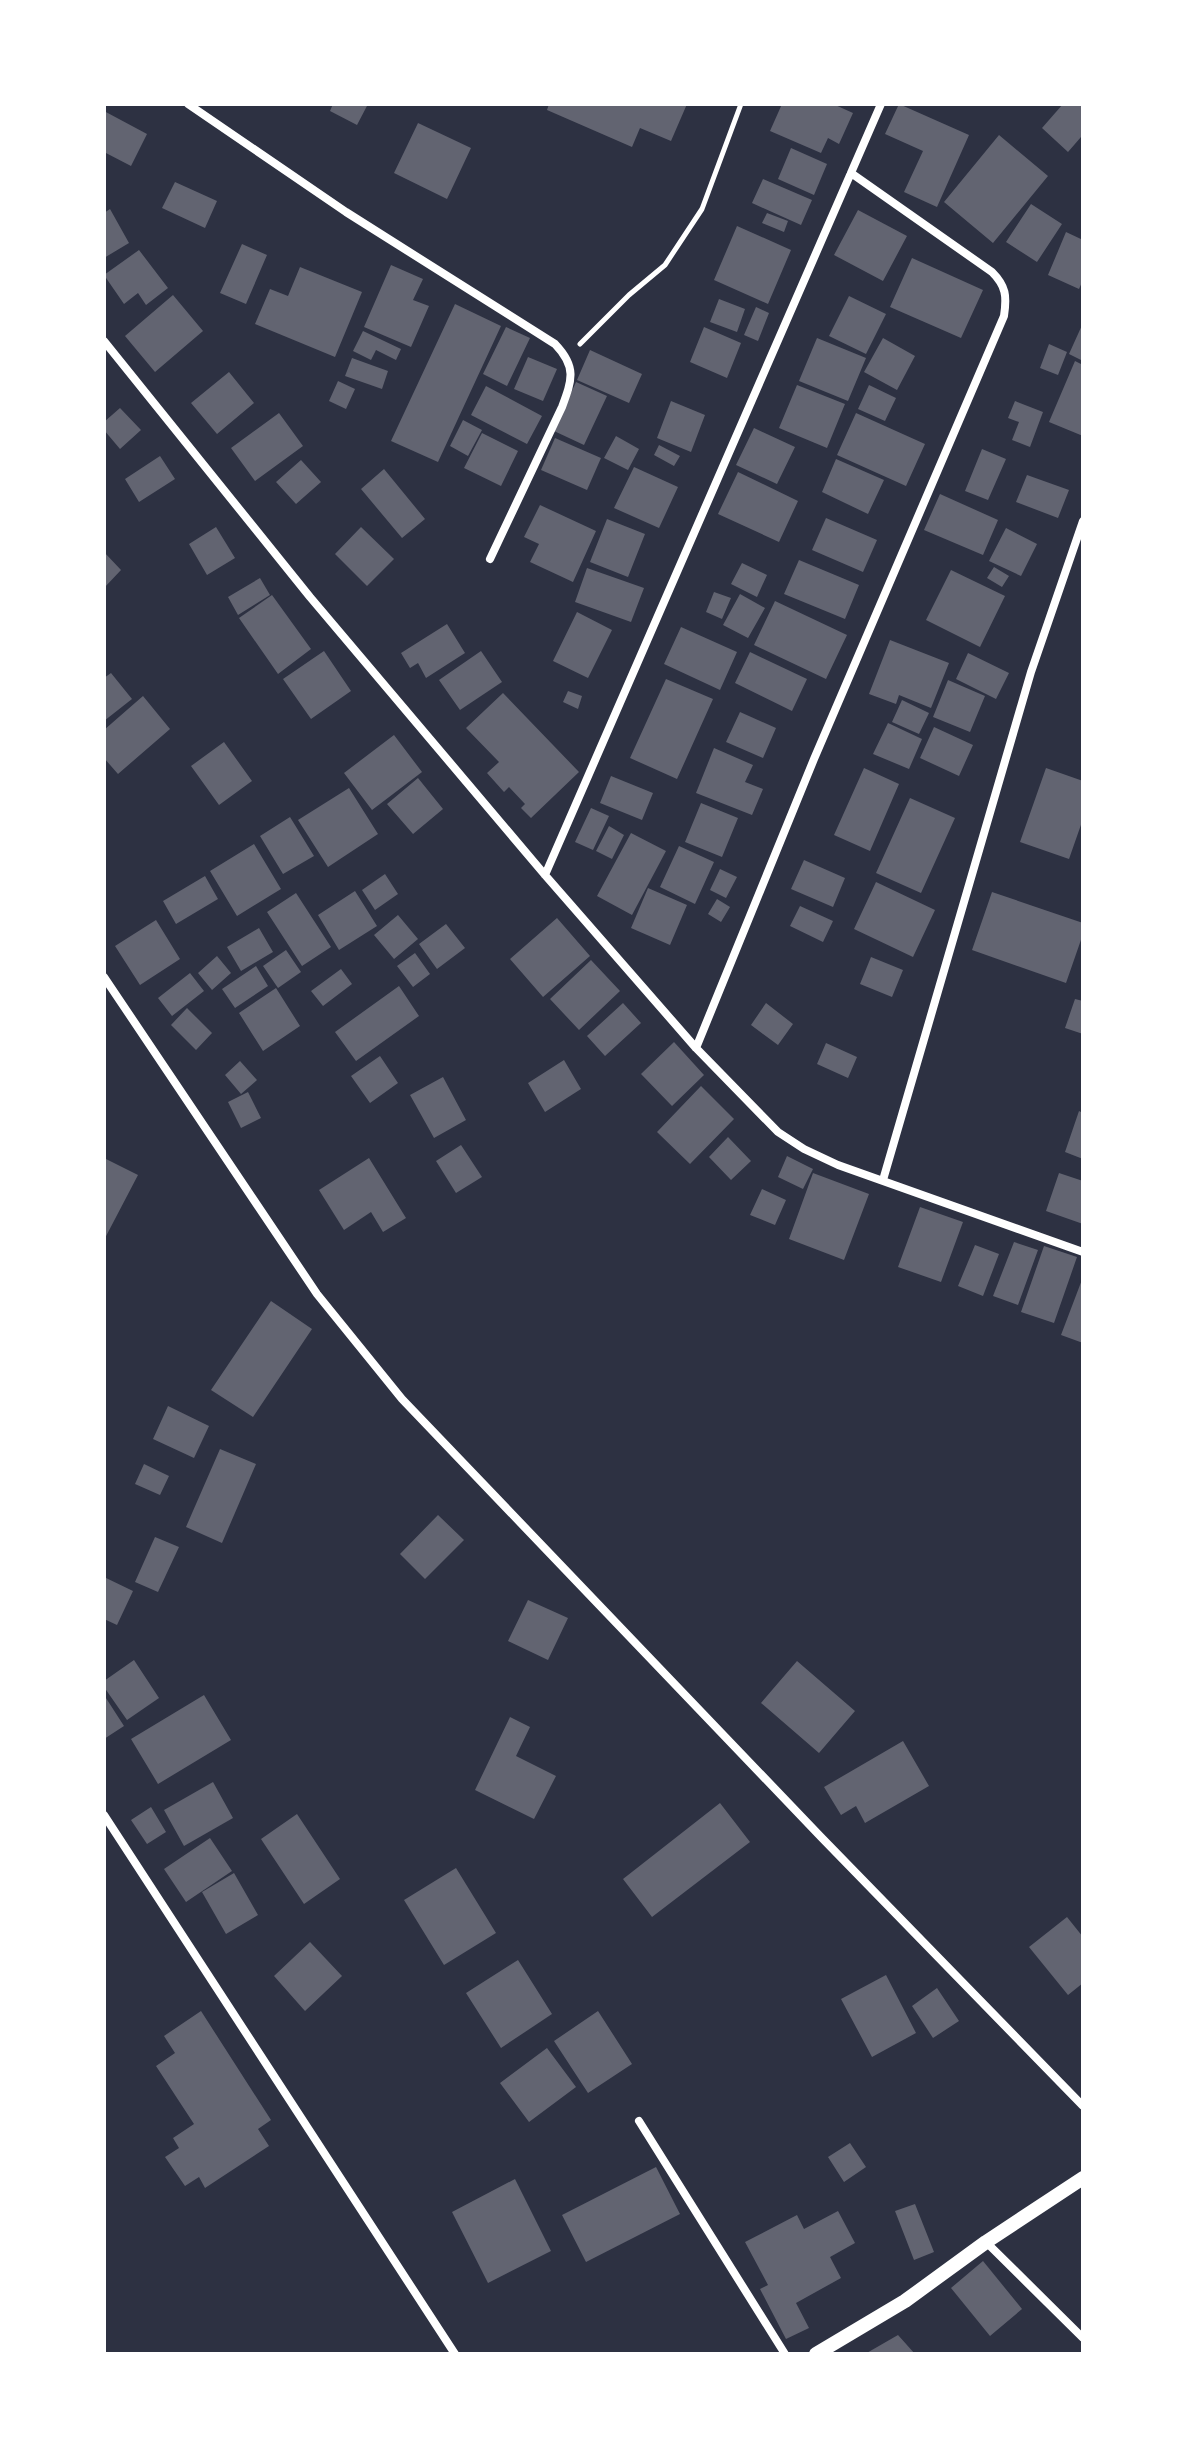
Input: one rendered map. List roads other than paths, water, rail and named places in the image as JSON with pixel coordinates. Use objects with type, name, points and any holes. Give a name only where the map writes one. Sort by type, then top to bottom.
[{"type":"street","points":[[188,104],[334,204],[555,344],[567,357],[571,371],[570,386],[562,407],[490,559]]},
{"type":"street","points":[[545,875],[881,104]]},
{"type":"street","points":[[696,1048],[814,759],[1004,316],[1004,284],[992,272],[851,173]]},
{"type":"street","points":[[104,341],[310,597],[545,875],[696,1048],[778,1132],[838,1165],[1083,1252]]},
{"type":"street","points":[[883,1180],[1031,672],[1083,521]]},
{"type":"street","points":[[104,977],[317,1294],[402,1399],[1083,2106]]},
{"type":"street","points":[[104,1815],[455,2354]]},
{"type":"street","points":[[639,2121],[785,2354]]},
{"type":"street","points":[[816,2354],[905,2301],[986,2242],[1083,2178]]},
{"type":"street","points":[[986,2242],[1083,2338]]}]
